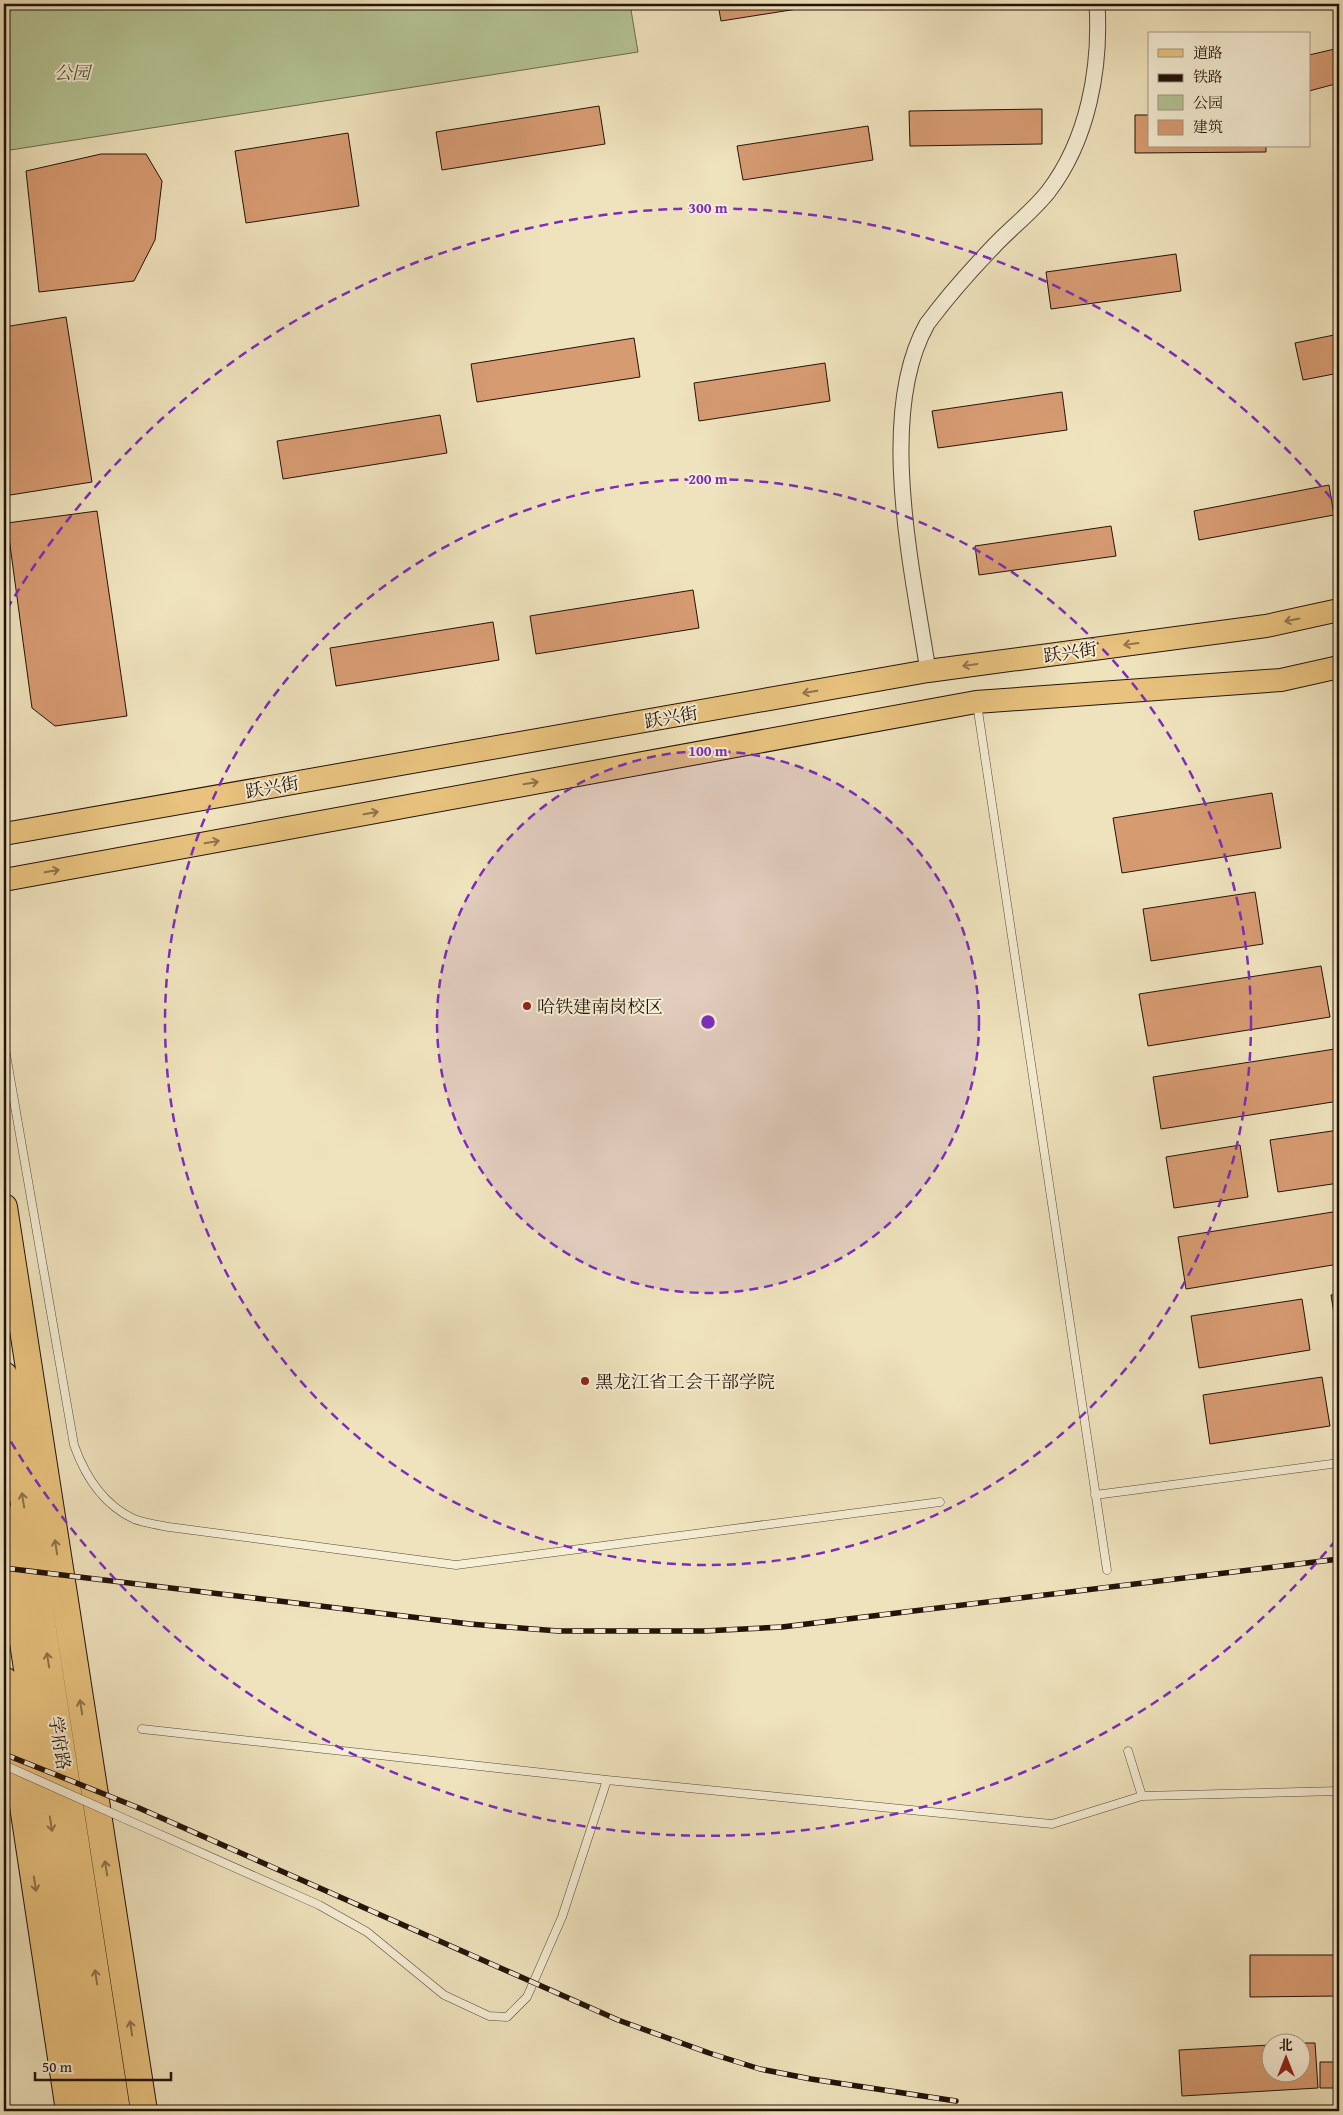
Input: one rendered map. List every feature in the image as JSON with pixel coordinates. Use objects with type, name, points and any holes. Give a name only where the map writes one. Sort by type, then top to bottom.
[{"type":"highway","points":[[4,1207],[144,2111]]},
{"type":"highway","name":"学府路","points":[[4,1375],[117,2111]]},
{"type":"highway","name":"学府路","points":[[4,1517],[94,2111]]},
{"type":"highway","points":[[4,1680],[69,2111]]},
{"type":"main road","name":"跃兴街","points":[[4,834],[928,671],[1266,626],[1339,610]]},
{"type":"main road","points":[[4,880],[976,702],[1281,680],[1339,667]]},
{"type":"street","points":[[928,671],[904,499],[901,446],[907,379],[920,337],[927,324],[994,246],[1047,192],[1071,152],[1088,104],[1093,81],[1097,35],[1097,4]]},
{"type":"lane","points":[[976,702],[1107,1570]]},
{"type":"lane","points":[[4,1043],[74,1445],[80,1462],[100,1493],[115,1507],[135,1519],[169,1528],[456,1564],[940,1502]]},
{"type":"lane","points":[[1095,1495],[1339,1462]]},
{"type":"lane","points":[[142,1729],[607,1780],[1052,1824],[1142,1796],[1339,1791]]},
{"type":"lane","points":[[1128,1751],[1142,1796]]},
{"type":"lane","points":[[4,1765],[319,1905],[367,1932],[444,1995],[489,2016],[507,2017],[527,1997],[562,1917],[607,1780]]},
{"type":"green space","name":"公园","points":[[4,4],[630,4],[638,52],[4,151]]},
{"type":"building","points":[[718,4],[829,4],[721,21]]},
{"type":"building","points":[[1339,48],[1339,83],[1310,91],[1310,55]]},
{"type":"building","points":[[599,106],[605,144],[442,170],[436,132]]},
{"type":"building","points":[[1042,109],[1042,144],[910,146],[909,111]]},
{"type":"building","points":[[1135,115],[1148,115],[1148,148],[1266,148],[1266,152],[1135,153]]},
{"type":"building","points":[[868,126],[873,160],[743,180],[737,146]]},
{"type":"building","points":[[348,133],[359,206],[246,223],[235,151]]},
{"type":"building","points":[[101,154],[146,154],[162,181],[155,240],[134,281],[39,292],[26,171]]},
{"type":"building","points":[[1176,254],[1181,291],[1051,309],[1046,272]]},
{"type":"building","points":[[66,317],[92,482],[4,496],[4,327]]},
{"type":"building","points":[[1339,334],[1339,373],[1303,380],[1295,343]]},
{"type":"building","points":[[634,338],[640,377],[477,402],[471,364]]},
{"type":"building","points":[[825,363],[830,401],[699,421],[694,383]]},
{"type":"building","points":[[1062,392],[1067,430],[938,448],[932,411]]},
{"type":"building","points":[[440,415],[447,453],[283,479],[277,441]]},
{"type":"building","points":[[1329,485],[1334,515],[1199,540],[1194,511]]},
{"type":"building","points":[[97,511],[127,716],[55,726],[32,708],[7,523]]},
{"type":"building","points":[[1111,526],[1116,556],[979,575],[975,546]]},
{"type":"building","points":[[693,590],[699,628],[536,654],[530,616]]},
{"type":"building","points":[[493,622],[499,660],[336,686],[330,648]]},
{"type":"building","points":[[1272,793],[1281,848],[1122,873],[1113,818]]},
{"type":"building","points":[[1255,892],[1263,944],[1151,961],[1143,909]]},
{"type":"building","points":[[1321,966],[1330,1017],[1148,1046],[1139,994]]},
{"type":"building","points":[[1335,1049],[1339,1076],[1339,1101],[1161,1129],[1153,1077]]},
{"type":"building","points":[[1339,1130],[1339,1183],[1278,1192],[1270,1140]]},
{"type":"building","points":[[1240,1145],[1248,1197],[1174,1208],[1166,1157]]},
{"type":"building","points":[[1339,1211],[1339,1264],[1186,1289],[1178,1237]]},
{"type":"building","points":[[1339,1294],[1339,1344],[1331,1295]]},
{"type":"building","points":[[1302,1299],[1310,1350],[1199,1368],[1191,1316]]},
{"type":"building","points":[[1322,1377],[1330,1426],[1210,1444],[1203,1395]]},
{"type":"building","points":[[1250,1955],[1339,1955],[1339,1996],[1250,1997]]},
{"type":"building","points":[[1310,2043],[1315,2043],[1318,2088],[1182,2096],[1179,2050],[1260,2046],[1260,2082],[1310,2082]]},
{"type":"building","points":[[1320,2062],[1339,2062],[1339,2088],[1320,2088]]},
{"type":"railway","points":[[4,1568],[470,1624],[558,1631],[704,1631],[782,1627],[1339,1559]]},
{"type":"railway","points":[[4,1754],[139,1808],[618,2020],[709,2053],[760,2069],[811,2079],[956,2101]]},
{"type":"place","name":"哈铁建南岗校区","points":[[527,1006]]},
{"type":"place","name":"黑龙江省工会干部学院","points":[[585,1381]]}]
